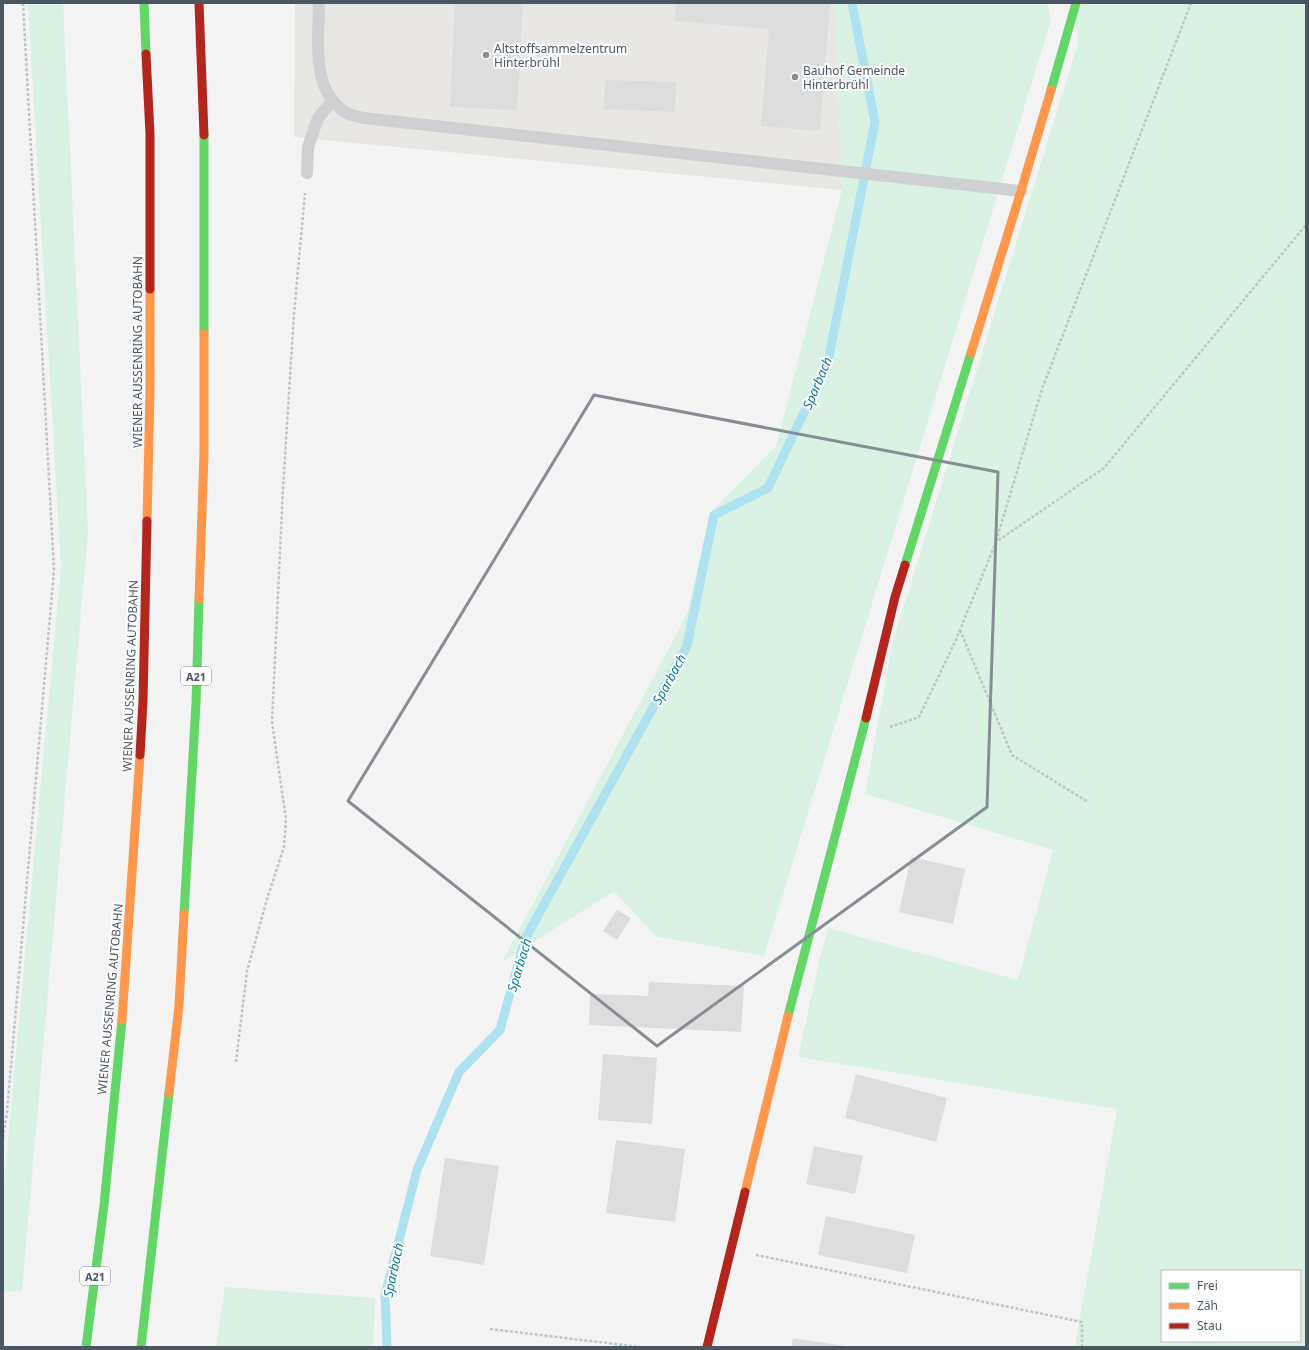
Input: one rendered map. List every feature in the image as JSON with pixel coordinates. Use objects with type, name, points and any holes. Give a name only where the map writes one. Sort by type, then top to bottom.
[{"type":"main road","name":"WIENER AUSSENRING AUTOBAHN","points":[[86,1347],[104,1205],[124,995],[143,701],[150,392],[150,134],[144,3]]},
{"type":"main road","name":"A21","points":[[142,1347],[179,1006],[196,703],[204,446],[204,145],[198,3]]},
{"type":"main road","points":[[707,1347],[788,1015],[864,725],[895,597],[1022,191],[1076,3]]},
{"type":"lane","points":[[319,3],[319,62],[322,81],[332,100],[346,112],[362,118],[1022,191]]},
{"type":"lane","points":[[307,173],[308,147],[318,118],[332,100]]},
{"type":"path","points":[[3,1138],[7,1112],[54,570],[23,3]]},
{"type":"path","points":[[864,725],[884,729],[919,717],[960,630],[996,542],[1042,389],[1191,3]]},
{"type":"path","points":[[236,1062],[247,971],[267,899],[284,847],[286,819],[272,722],[283,488],[294,314],[307,173]]},
{"type":"path","points":[[996,542],[1104,468],[1306,225]]},
{"type":"path","points":[[960,630],[1012,755],[1088,802]]},
{"type":"path","points":[[730,1250],[1082,1322],[1082,1347]]},
{"type":"path","points":[[490,1329],[640,1347]]},
{"type":"highlighted area","points":[[594,395],[998,472],[987,807],[657,1046],[348,801]]},
{"type":"shaded area","points":[[295,3],[835,3],[842,190],[294,137]]},
{"type":"green space","points":[[28,3],[63,3],[88,532],[22,1291],[3,1292],[3,1195],[61,567]]},
{"type":"green space","points":[[835,3],[1047,3],[1051,20],[764,956],[656,936],[614,891],[502,962],[687,614],[710,513],[776,446],[842,190]]},
{"type":"green space","points":[[1074,3],[1306,3],[1306,1347],[1075,1347],[1117,1109],[798,1057],[828,928],[1018,980],[1053,850],[865,794],[893,641],[1078,43]]},
{"type":"green space","points":[[225,1287],[375,1298],[373,1347],[216,1347]]},
{"type":"building","name":"Altstoffsammelzentrum Hinterbrühl","points":[[455,3],[523,3],[517,110],[450,107]]},
{"type":"building","name":"Bauhof Gemeinde Hinterbrühl","points":[[676,3],[830,3],[820,131],[761,126],[769,29],[675,21]]},
{"type":"building","points":[[605,80],[676,82],[675,112],[604,109]]},
{"type":"building","points":[[911,857],[965,869],[953,924],[899,912]]},
{"type":"building","points":[[617,910],[631,918],[617,940],[603,931]]},
{"type":"building","points":[[649,982],[744,986],[741,1032],[589,1025],[590,994],[648,996]]},
{"type":"building","points":[[603,1054],[657,1058],[652,1124],[598,1120]]},
{"type":"building","points":[[856,1074],[947,1098],[936,1142],[845,1118]]},
{"type":"building","points":[[616,1140],[685,1149],[675,1222],[606,1213]]},
{"type":"building","points":[[814,1146],[863,1156],[855,1194],[806,1184]]},
{"type":"building","points":[[445,1158],[499,1166],[484,1265],[430,1256]]},
{"type":"building","points":[[826,1216],[915,1235],[907,1273],[818,1255]]},
{"type":"building","points":[[793,1338],[845,1346],[845,1347],[791,1347]]},
{"type":"waterway","name":"Sparbach","points":[[387,1347],[385,1295],[417,1170],[459,1072],[500,1030],[525,939],[687,646],[714,515],[768,488],[828,362],[875,122],[852,3]]},
{"type":"traffic: fast","points":[[144,3],[146,54]]},
{"type":"traffic: fast","points":[[1051,90],[1076,3]]},
{"type":"traffic: fast","points":[[204,135],[204,334]]},
{"type":"traffic: fast","points":[[905,565],[971,353]]},
{"type":"traffic: fast","points":[[184,914],[196,703],[199,599]]},
{"type":"traffic: fast","points":[[788,1016],[866,718]]},
{"type":"traffic: fast","points":[[86,1347],[104,1205],[122,1020]]},
{"type":"traffic: fast","points":[[141,1347],[169,1093]]},
{"type":"traffic: slow","points":[[971,353],[1051,90]]},
{"type":"traffic: slow","points":[[147,521],[150,392],[150,289]]},
{"type":"traffic: slow","points":[[199,599],[204,454],[204,334]]},
{"type":"traffic: slow","points":[[122,1020],[140,755]]},
{"type":"traffic: slow","points":[[169,1093],[179,1006],[184,914]]},
{"type":"traffic: slow","points":[[745,1192],[788,1016]]},
{"type":"traffic: jam","points":[[199,3],[204,135]]},
{"type":"traffic: jam","points":[[146,54],[150,134],[150,289]]},
{"type":"traffic: jam","points":[[140,755],[143,701],[147,521]]},
{"type":"traffic: jam","points":[[866,718],[895,597],[905,565]]},
{"type":"traffic: jam","points":[[707,1347],[745,1192]]},
{"type":"place","name":"Altstoffsammelzentrum Hinterbrühl","points":[[486,55]]},
{"type":"place","name":"Bauhof Gemeinde Hinterbrühl","points":[[795,77]]}]
